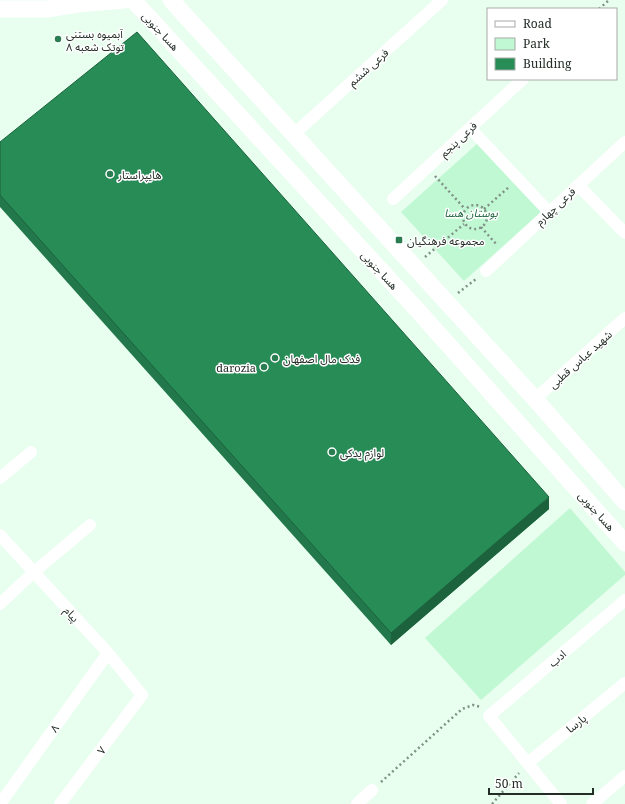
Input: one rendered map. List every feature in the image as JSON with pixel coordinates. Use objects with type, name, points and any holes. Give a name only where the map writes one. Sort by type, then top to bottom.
[{"type":"main road","points":[[0,9],[47,9],[78,4],[124,0]]},
{"type":"main road","name":"هسا جنوبی","points":[[133,0],[420,313],[625,543]]},
{"type":"main road","points":[[171,0],[535,399],[625,502]]},
{"type":"main road","points":[[420,313],[444,299]]},
{"type":"street","name":"فرعی ششم","points":[[294,134],[442,0]]},
{"type":"street","name":"فرعی پنجم","points":[[393,199],[522,80]]},
{"type":"street","points":[[470,128],[549,212]]},
{"type":"street","name":"فرعی چهارم","points":[[486,271],[625,142]]},
{"type":"street","points":[[578,185],[625,233]]},
{"type":"street","name":"شهید عباس قطبی","points":[[535,399],[625,318]]},
{"type":"street","points":[[0,478],[31,452]]},
{"type":"street","points":[[0,604],[34,572],[90,525]]},
{"type":"street","name":"پیام","points":[[0,535],[108,653],[142,695]]},
{"type":"street","name":"ادب","points":[[489,716],[625,600]]},
{"type":"street","name":"۸","points":[[0,804],[108,653]]},
{"type":"street","name":"پارسا","points":[[528,763],[625,683]]},
{"type":"street","name":"۷","points":[[60,804],[142,695]]},
{"type":"street","points":[[489,716],[561,804]]},
{"type":"street","points":[[592,804],[625,776]]},
{"type":"street","points":[[357,804],[372,790]]},
{"type":"path","points":[[600,8],[609,0]]},
{"type":"path","points":[[438,179],[466,209]]},
{"type":"path","points":[[484,209],[514,183]]},
{"type":"path","points":[[472,205],[476,205],[484,209],[487,217],[481,228],[474,229],[464,224],[462,216],[466,209],[472,205]]},
{"type":"path","points":[[435,249],[464,224]]},
{"type":"path","points":[[481,228],[500,249]]},
{"type":"path","points":[[444,299],[486,271]]},
{"type":"path","points":[[372,790],[462,708],[473,705],[481,707],[489,716]]},
{"type":"path","points":[[492,804],[528,763]]},
{"type":"green space","name":"بوستان هسا","points":[[478,143],[541,212],[464,281],[401,212]]},
{"type":"green space","points":[[570,508],[625,572],[625,575],[481,700],[425,638]]},
{"type":"building","name":"فدک مال اصفهان","points":[[137,32],[549,497],[391,633],[0,195],[0,142]]},
{"type":"place","name":"آبمیوه بستنی توتک شعبه ۸","points":[[58,39]]},
{"type":"place","name":"هایپراستار","points":[[110,174]]},
{"type":"place","name":"مجموعه فرهنگیان","points":[[399,240]]},
{"type":"place","name":"فدک مال اصفهان","points":[[275,358]]},
{"type":"place","name":"darozia","points":[[264,367]]},
{"type":"place","name":"لوازم یدکی","points":[[332,452]]}]
